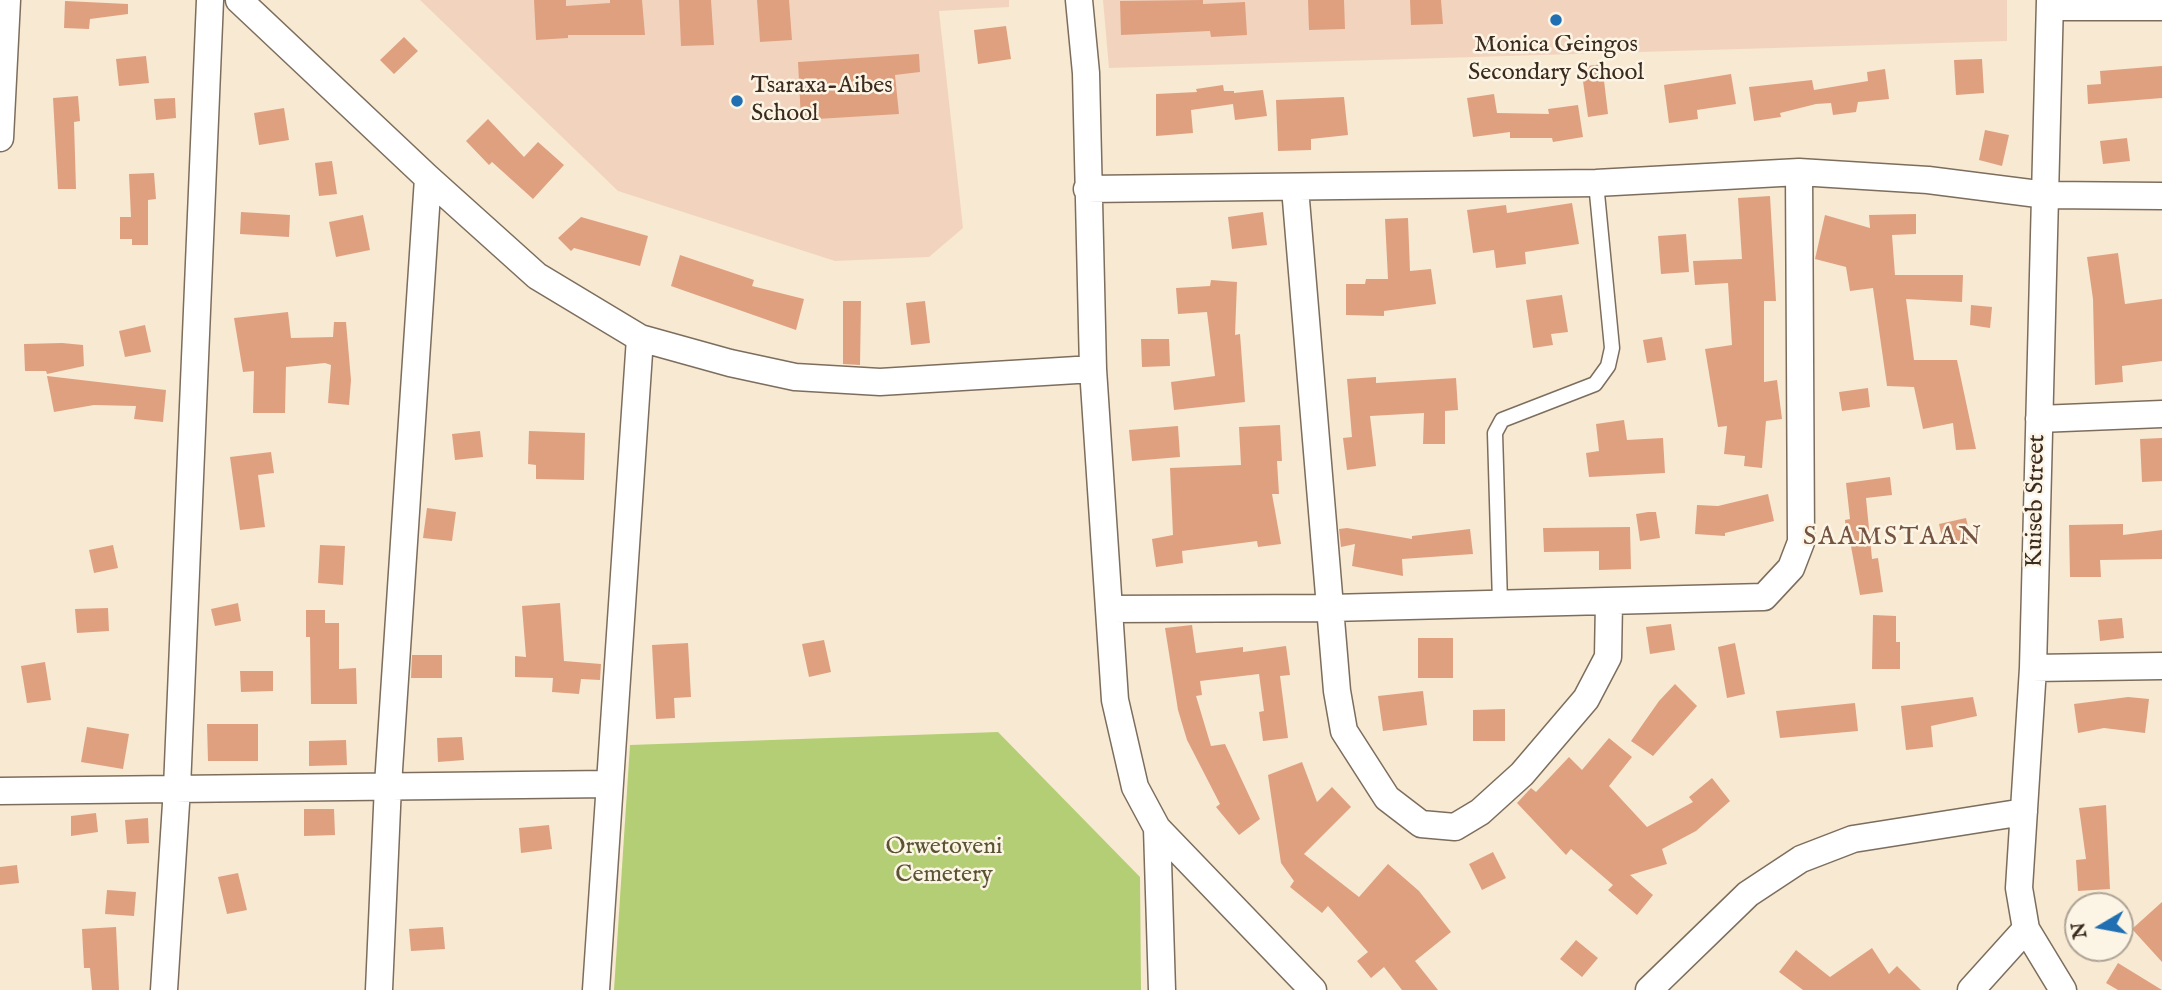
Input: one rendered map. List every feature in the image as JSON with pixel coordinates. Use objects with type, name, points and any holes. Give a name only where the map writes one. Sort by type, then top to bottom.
[{"type":"street","points":[[0,138],[7,0]]},
{"type":"street","points":[[164,990],[177,788],[209,0]]},
{"type":"street","points":[[239,0],[428,178],[537,276],[640,338],[769,371],[844,380],[880,382],[1093,369]]},
{"type":"street","points":[[1079,0],[1086,73],[1093,369],[1115,700],[1135,787],[1157,828],[1313,990]]},
{"type":"street","points":[[2050,3],[2162,6]]},
{"type":"street","name":"Kuiseb Street","points":[[2050,3],[2033,668],[2019,888],[2026,929],[2063,990]]},
{"type":"street","points":[[1087,189],[1596,183],[1799,172],[1928,180],[2046,195],[2162,196]]},
{"type":"street","points":[[1109,609],[1330,608],[1764,597],[1791,568],[1801,541],[1799,172]]},
{"type":"street","points":[[379,990],[388,785],[428,178]]},
{"type":"street","points":[[1295,188],[1337,691],[1344,731],[1363,765],[1387,798],[1421,824],[1455,827],[1480,812],[1522,774],[1586,699],[1608,657],[1608,602]]},
{"type":"street","points":[[596,990],[640,338]]},
{"type":"street","points":[[2039,419],[2162,414]]},
{"type":"street","points":[[2033,668],[2162,666]]},
{"type":"street","points":[[0,791],[609,784]]},
{"type":"street","points":[[1664,985],[1748,894],[1801,859],[1853,839],[2024,812]]},
{"type":"street","points":[[1157,828],[1162,990]]},
{"type":"street","points":[[1971,990],[2026,929]]},
{"type":"lane","points":[[1500,603],[1495,433],[1502,420],[1595,384],[1608,366],[1612,348],[1596,183]]},
{"type":"shaded area","name":"Tsaraxa-Aibes School","points":[[420,0],[1009,0],[1009,7],[939,11],[963,228],[929,257],[835,261],[618,191]]},
{"type":"shaded area","name":"Monica Geingos Secondary School","points":[[1103,0],[2007,0],[2007,41],[1109,68]]},
{"type":"green space","name":"Orwetoveni Cemetery","points":[[998,732],[1140,877],[1141,990],[614,990],[630,745]]},
{"type":"building","points":[[534,0],[566,0],[566,6],[610,3],[610,0],[642,0],[645,35],[568,35],[568,38],[536,40]]},
{"type":"building","points":[[679,0],[711,0],[714,45],[681,46]]},
{"type":"building","points":[[757,0],[789,0],[792,40],[760,42]]},
{"type":"building","points":[[1203,0],[1203,4],[1245,2],[1247,35],[1211,37],[1210,31],[1121,35],[1120,1]]},
{"type":"building","points":[[1308,0],[1344,0],[1345,29],[1309,30]]},
{"type":"building","points":[[1410,0],[1441,0],[1443,24],[1411,25]]},
{"type":"building","points":[[65,1],[128,4],[128,14],[90,19],[89,29],[64,28]]},
{"type":"building","points":[[1006,26],[1011,59],[978,64],[974,30]]},
{"type":"building","points":[[404,37],[418,51],[394,74],[380,60]]},
{"type":"building","points":[[919,54],[920,72],[895,75],[899,114],[801,120],[798,62]]},
{"type":"building","points":[[146,56],[149,83],[119,86],[116,59]]},
{"type":"building","points":[[1982,59],[1984,93],[1956,95],[1954,60]]},
{"type":"building","points":[[1602,64],[1608,114],[1588,117],[1581,67]]},
{"type":"building","points":[[2162,66],[2162,98],[2088,104],[2087,85],[2101,84],[2100,71]]},
{"type":"building","points":[[1885,69],[1889,99],[1858,102],[1856,112],[1833,115],[1831,103],[1816,104],[1780,113],[1781,117],[1754,121],[1749,87],[1812,80],[1814,90],[1868,81],[1867,72]]},
{"type":"building","points":[[1731,74],[1736,104],[1697,110],[1698,119],[1669,123],[1664,85]]},
{"type":"building","points":[[1223,85],[1224,91],[1234,93],[1263,90],[1267,116],[1235,120],[1233,104],[1191,110],[1193,133],[1156,136],[1156,94],[1197,92],[1196,89]]},
{"type":"building","points":[[1494,94],[1497,113],[1549,114],[1548,109],[1578,105],[1583,137],[1553,142],[1552,138],[1510,138],[1510,132],[1473,137],[1467,98]]},
{"type":"building","points":[[78,96],[80,121],[74,122],[76,189],[58,189],[53,98]]},
{"type":"building","points":[[1344,97],[1348,135],[1311,139],[1311,150],[1278,151],[1276,100]]},
{"type":"building","points":[[175,98],[176,118],[156,120],[154,99]]},
{"type":"building","points":[[284,108],[289,140],[259,145],[254,113]]},
{"type":"building","points":[[488,119],[524,157],[538,142],[564,165],[533,199],[492,162],[489,165],[466,141]]},
{"type":"building","points":[[1985,130],[2009,135],[2002,166],[1979,160]]},
{"type":"building","points":[[2127,138],[2130,161],[2103,164],[2100,141]]},
{"type":"building","points":[[332,161],[337,194],[319,196],[315,163]]},
{"type":"building","points":[[154,173],[156,199],[148,200],[148,245],[132,245],[132,239],[120,239],[120,217],[131,217],[129,174]]},
{"type":"building","points":[[1770,196],[1776,301],[1764,301],[1764,382],[1777,380],[1782,419],[1766,421],[1762,468],[1744,466],[1745,456],[1724,454],[1727,426],[1718,427],[1705,349],[1732,345],[1728,283],[1695,285],[1693,261],[1742,259],[1738,198]]},
{"type":"building","points":[[1572,203],[1579,244],[1525,252],[1526,264],[1496,268],[1494,250],[1473,253],[1467,210],[1506,205],[1507,213]]},
{"type":"building","points":[[241,212],[290,215],[289,237],[240,234]]},
{"type":"building","points":[[1263,212],[1267,245],[1232,249],[1228,217]]},
{"type":"building","points":[[1916,214],[1916,234],[1892,235],[1895,275],[1963,275],[1962,302],[1906,299],[1914,360],[1957,360],[1976,449],[1956,450],[1953,423],[1923,429],[1914,387],[1887,386],[1873,288],[1850,291],[1846,267],[1815,259],[1825,215],[1870,228],[1869,215]]},
{"type":"building","points":[[363,215],[370,250],[336,257],[329,222]]},
{"type":"building","points":[[581,217],[648,236],[640,266],[574,248],[571,251],[558,238]]},
{"type":"building","points":[[1408,218],[1410,271],[1431,269],[1436,304],[1384,311],[1384,316],[1346,315],[1346,284],[1365,284],[1366,279],[1388,279],[1385,219]]},
{"type":"building","points":[[1686,234],[1689,272],[1661,274],[1658,236]]},
{"type":"building","points":[[2118,253],[2125,304],[2162,299],[2162,361],[2122,366],[2123,382],[2095,385],[2093,299],[2087,257]]},
{"type":"building","points":[[680,255],[754,280],[752,286],[804,299],[796,330],[671,286]]},
{"type":"building","points":[[1211,280],[1237,282],[1235,335],[1240,334],[1245,402],[1174,410],[1171,382],[1215,376],[1207,312],[1178,314],[1176,288],[1210,286]]},
{"type":"building","points":[[1562,295],[1568,332],[1551,334],[1553,345],[1533,348],[1526,300]]},
{"type":"building","points":[[843,301],[861,301],[860,365],[843,364]]},
{"type":"building","points":[[925,301],[930,343],[911,345],[906,303]]},
{"type":"building","points":[[1971,305],[1992,307],[1990,328],[1970,325]]},
{"type":"building","points":[[288,312],[291,338],[333,337],[334,322],[346,322],[351,380],[349,405],[328,403],[331,365],[325,363],[286,367],[285,413],[253,413],[254,371],[243,372],[234,318]]},
{"type":"building","points":[[145,325],[151,352],[125,357],[119,331]]},
{"type":"building","points":[[1662,337],[1666,360],[1647,363],[1643,340]]},
{"type":"building","points":[[1141,339],[1169,339],[1170,366],[1142,367]]},
{"type":"building","points":[[24,344],[83,345],[84,366],[47,374],[46,371],[25,371]]},
{"type":"building","points":[[47,376],[166,390],[163,422],[134,419],[136,406],[94,405],[54,412]]},
{"type":"building","points":[[1376,377],[1376,383],[1456,378],[1458,410],[1445,411],[1445,444],[1423,444],[1424,413],[1370,416],[1376,466],[1347,470],[1343,438],[1352,437],[1347,379]]},
{"type":"building","points":[[1868,388],[1870,407],[1842,411],[1839,392]]},
{"type":"building","points":[[1624,420],[1627,440],[1663,438],[1665,473],[1589,477],[1586,453],[1599,451],[1596,424]]},
{"type":"building","points":[[1280,425],[1282,461],[1277,461],[1279,494],[1272,494],[1281,544],[1258,547],[1257,541],[1182,551],[1183,563],[1156,567],[1152,539],[1173,535],[1170,468],[1241,465],[1239,427]]},
{"type":"building","points":[[1178,426],[1180,457],[1132,461],[1129,430]]},
{"type":"building","points":[[480,431],[483,457],[455,460],[452,434]]},
{"type":"building","points":[[529,431],[585,433],[584,480],[536,479],[536,465],[528,464]]},
{"type":"building","points":[[2162,438],[2162,481],[2142,482],[2140,439]]},
{"type":"building","points":[[271,452],[274,473],[258,475],[265,527],[240,530],[230,457]]},
{"type":"building","points":[[1890,477],[1892,495],[1866,498],[1872,559],[1878,558],[1883,592],[1860,595],[1850,541],[1847,541],[1845,520],[1850,519],[1846,483]]},
{"type":"building","points":[[1768,494],[1774,521],[1725,533],[1725,536],[1695,534],[1697,505],[1718,506]]},
{"type":"building","points":[[427,508],[456,512],[452,541],[423,538]]},
{"type":"building","points":[[1656,512],[1660,538],[1640,541],[1636,514]]},
{"type":"building","points":[[1966,518],[1971,540],[1944,546],[1939,524]]},
{"type":"building","points":[[2123,524],[2123,535],[2162,530],[2162,559],[2100,560],[2101,577],[2070,577],[2069,525]]},
{"type":"building","points":[[1630,527],[1631,569],[1599,570],[1599,551],[1544,552],[1543,528]]},
{"type":"building","points":[[1339,529],[1412,539],[1412,536],[1470,529],[1473,554],[1402,559],[1403,576],[1352,566],[1355,544],[1341,547]]},
{"type":"building","points":[[113,545],[118,568],[94,573],[89,550]]},
{"type":"building","points":[[320,545],[345,546],[343,585],[318,583]]},
{"type":"building","points":[[238,603],[241,621],[215,626],[211,609]]},
{"type":"building","points":[[560,603],[564,661],[601,664],[600,680],[581,679],[579,694],[552,692],[553,678],[515,677],[515,656],[526,657],[522,606]]},
{"type":"building","points":[[108,608],[109,631],[77,633],[75,609]]},
{"type":"building","points":[[306,610],[325,610],[325,623],[339,623],[339,669],[356,668],[357,704],[311,704],[310,637],[306,637]]},
{"type":"building","points":[[1873,615],[1896,616],[1900,669],[1872,669]]},
{"type":"building","points":[[2122,618],[2124,638],[2100,641],[2098,620]]},
{"type":"building","points":[[1671,624],[1675,650],[1650,654],[1646,627]]},
{"type":"building","points":[[1192,625],[1196,653],[1243,647],[1243,652],[1286,646],[1290,675],[1280,676],[1288,738],[1263,741],[1259,712],[1264,711],[1259,674],[1200,681],[1202,695],[1196,696],[1211,746],[1225,744],[1260,819],[1239,835],[1216,807],[1220,804],[1187,740],[1178,710],[1165,628]]},
{"type":"building","points":[[1418,638],[1453,638],[1453,678],[1418,678]]},
{"type":"building","points":[[824,640],[831,672],[809,677],[802,644]]},
{"type":"building","points":[[688,643],[691,697],[674,698],[675,718],[656,719],[652,645]]},
{"type":"building","points":[[1735,643],[1745,694],[1727,698],[1718,647]]},
{"type":"building","points":[[412,655],[442,655],[442,678],[411,678]]},
{"type":"building","points":[[45,662],[51,700],[27,703],[21,666]]},
{"type":"building","points":[[240,671],[273,671],[273,691],[241,692]]},
{"type":"building","points":[[1675,684],[1697,706],[1653,756],[1631,741],[1659,701]]},
{"type":"building","points":[[1423,691],[1427,725],[1383,731],[1378,696]]},
{"type":"building","points":[[1973,697],[1977,716],[1931,726],[1933,747],[1906,750],[1901,706]]},
{"type":"building","points":[[2128,697],[2149,699],[2145,733],[2104,728],[2078,733],[2074,704]]},
{"type":"building","points":[[1855,703],[1858,731],[1780,738],[1776,711]]},
{"type":"building","points":[[1505,709],[1505,741],[1473,741],[1473,710]]},
{"type":"building","points":[[207,724],[258,724],[258,761],[208,761]]},
{"type":"building","points":[[87,727],[129,734],[123,769],[81,762]]},
{"type":"building","points":[[462,737],[464,760],[438,762],[437,738]]},
{"type":"building","points":[[1609,738],[1632,757],[1609,786],[1647,827],[1693,802],[1689,797],[1712,778],[1730,801],[1696,831],[1662,849],[1667,864],[1630,875],[1653,895],[1637,915],[1608,890],[1613,885],[1571,849],[1566,855],[1517,803],[1531,788],[1536,792],[1569,757],[1582,770]]},
{"type":"building","points":[[346,740],[347,765],[309,766],[309,741]]},
{"type":"building","points":[[1302,762],[1317,802],[1332,787],[1351,807],[1304,854],[1359,897],[1388,864],[1419,891],[1451,932],[1415,961],[1438,990],[1402,990],[1384,967],[1371,978],[1357,961],[1368,952],[1328,906],[1322,913],[1290,887],[1294,881],[1281,863],[1268,775]]},
{"type":"building","points":[[2106,805],[2110,889],[2078,891],[2076,860],[2086,859],[2079,808]]},
{"type":"building","points":[[304,809],[334,809],[335,835],[304,836]]},
{"type":"building","points":[[96,813],[98,832],[71,836],[71,816]]},
{"type":"building","points":[[148,818],[149,843],[127,844],[125,820]]},
{"type":"building","points":[[549,825],[552,849],[521,853],[519,828]]},
{"type":"building","points":[[1493,852],[1506,878],[1482,890],[1469,864]]},
{"type":"building","points":[[17,865],[19,883],[0,885],[0,867]]},
{"type":"building","points":[[238,873],[247,910],[227,914],[218,877]]},
{"type":"building","points":[[107,890],[136,892],[134,916],[105,914]]},
{"type":"building","points":[[2162,902],[2162,962],[2134,931],[2134,927]]},
{"type":"building","points":[[116,927],[119,990],[92,990],[90,968],[84,968],[82,929]]},
{"type":"building","points":[[443,927],[445,949],[411,951],[409,929]]},
{"type":"building","points":[[1576,940],[1598,958],[1582,977],[1560,959]]},
{"type":"building","points":[[1872,948],[1889,974],[1897,966],[1921,990],[1803,990],[1779,972],[1796,950],[1830,977]]},
{"type":"building","points":[[2118,963],[2162,990],[2118,990],[2106,983]]},
{"type":"place","name":"Monica Geingos Secondary School","points":[[1556,20]]},
{"type":"place","name":"Tsaraxa-Aibes School","points":[[737,101]]},
{"type":"district","name":"SAAMSTAAN","points":[[1893,539]]}]
